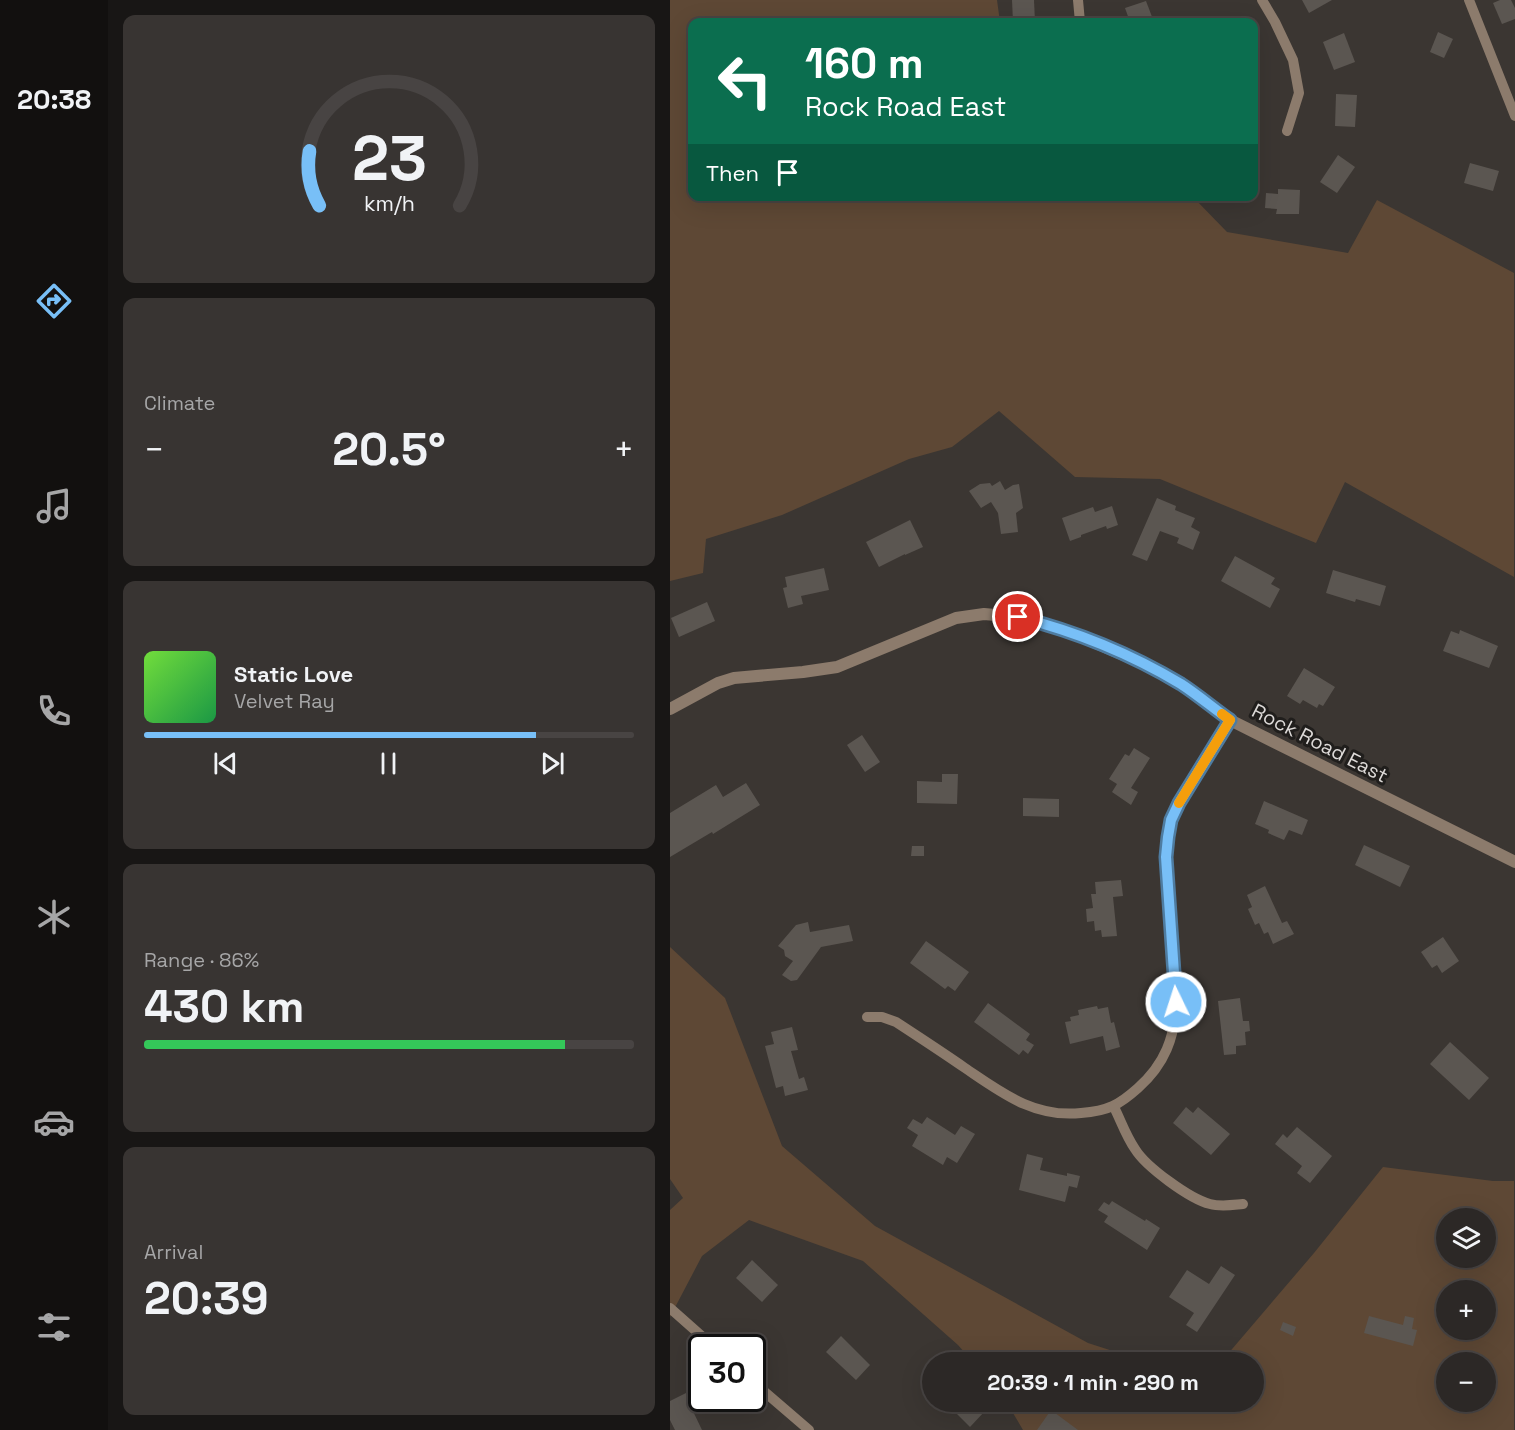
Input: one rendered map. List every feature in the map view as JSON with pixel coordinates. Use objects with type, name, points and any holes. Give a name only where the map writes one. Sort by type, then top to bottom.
[{"type":"street","points":[[1078,0],[1080,18]]},
{"type":"street","points":[[1262,0],[1293,60],[1299,93],[1286,130]]},
{"type":"street","points":[[1469,0],[1514,116]]},
{"type":"street","name":"Rock Road East","points":[[670,709],[718,683],[734,678],[837,667],[956,618],[985,614],[1018,617],[1084,638],[1140,662],[1182,685],[1230,720],[1514,862]]},
{"type":"street","points":[[866,1017],[882,1017],[896,1022],[1004,1094],[1034,1108],[1053,1113],[1093,1112],[1114,1107],[1141,1086],[1165,1054],[1175,1019],[1176,1002],[1166,857],[1171,820],[1230,720]]},
{"type":"street","points":[[1114,1107],[1136,1151],[1156,1172],[1198,1199],[1210,1204],[1223,1206],[1243,1204]]},
{"type":"street","points":[[670,1308],[699,1334]]},
{"type":"street","points":[[766,1393],[809,1430]]},
{"type":"shaded area","points":[[670,0],[997,0],[999,18],[688,18],[688,201],[1197,201],[1227,232],[1348,253],[1377,200],[1514,273],[1514,577],[1345,482],[1316,543],[1160,479],[1075,477],[999,411],[952,447],[909,459],[782,515],[706,539],[703,573],[670,581]]},
{"type":"shaded area","points":[[670,947],[725,998],[782,1146],[875,1226],[1088,1343],[1116,1352],[964,1352],[863,1261],[749,1220],[702,1256],[670,1317],[670,1210],[683,1198],[670,1179]]},
{"type":"shaded area","points":[[1383,1167],[1493,1181],[1514,1181],[1514,1430],[1023,1430],[1012,1412],[1264,1412],[1264,1352],[1230,1352],[1314,1253]]},
{"type":"building","points":[[1012,0],[1034,0],[1035,18],[1013,18]]},
{"type":"building","points":[[1302,0],[1332,0],[1309,13]]},
{"type":"building","points":[[1500,0],[1511,0],[1515,8],[1515,19],[1502,24],[1493,3]]},
{"type":"building","points":[[1146,1],[1152,18],[1129,18],[1125,8]]},
{"type":"building","points":[[1438,32],[1453,39],[1444,58],[1430,52]]},
{"type":"building","points":[[1344,33],[1355,62],[1334,70],[1323,42]]},
{"type":"building","points":[[1336,94],[1357,95],[1355,127],[1335,126]]},
{"type":"building","points":[[1338,155],[1355,167],[1337,193],[1320,182]]},
{"type":"building","points":[[1470,163],[1499,171],[1493,191],[1464,183]]},
{"type":"building","points":[[1278,189],[1300,190],[1299,214],[1276,214],[1277,209],[1265,208],[1266,193],[1278,194]]},
{"type":"building","points":[[1000,481],[1005,490],[1019,484],[1023,508],[1016,513],[1018,532],[1001,534],[998,513],[991,502],[981,508],[969,491],[980,484],[990,483],[992,486]]},
{"type":"building","points":[[1157,498],[1176,506],[1175,510],[1195,518],[1191,527],[1200,532],[1193,550],[1177,543],[1179,538],[1160,531],[1147,561],[1132,555]]},
{"type":"building","points":[[1112,506],[1118,525],[1107,529],[1106,526],[1070,541],[1062,518],[1093,507],[1095,512]]},
{"type":"building","points":[[910,520],[923,547],[879,567],[866,542]]},
{"type":"building","points":[[1235,556],[1275,578],[1271,584],[1280,589],[1270,608],[1221,581]]},
{"type":"building","points":[[824,568],[829,590],[801,596],[803,604],[788,608],[783,588],[787,587],[785,577]]},
{"type":"building","points":[[1333,570],[1386,586],[1380,606],[1356,599],[1355,602],[1326,593]]},
{"type":"building","points":[[707,602],[715,621],[679,637],[671,618]]},
{"type":"building","points":[[1460,630],[1498,646],[1489,668],[1443,651],[1451,631],[1459,634]]},
{"type":"building","points":[[1304,668],[1335,687],[1323,706],[1319,704],[1317,708],[1303,700],[1300,704],[1287,696]]},
{"type":"building","points":[[862,735],[880,762],[865,772],[847,745]]},
{"type":"building","points":[[1134,748],[1150,758],[1131,788],[1138,792],[1131,805],[1112,792],[1117,784],[1109,779],[1125,754],[1129,756]]},
{"type":"building","points":[[942,774],[958,774],[957,804],[917,803],[917,781],[942,782]]},
{"type":"building","points":[[746,783],[760,805],[670,857],[670,813],[716,785],[723,797]]},
{"type":"building","points":[[1023,798],[1059,799],[1059,817],[1023,816]]},
{"type":"building","points":[[1264,801],[1308,820],[1302,835],[1289,830],[1284,840],[1255,824]]},
{"type":"building","points":[[1364,845],[1410,866],[1400,887],[1355,865]]},
{"type":"building","points":[[912,846],[924,846],[924,856],[911,856]]},
{"type":"building","points":[[1121,880],[1123,896],[1113,897],[1117,936],[1102,937],[1101,930],[1095,931],[1094,921],[1087,922],[1086,909],[1093,908],[1091,894],[1096,894],[1095,882]]},
{"type":"building","points":[[1265,886],[1282,923],[1287,921],[1294,934],[1273,944],[1268,932],[1264,934],[1259,923],[1255,925],[1248,909],[1252,907],[1247,895]]},
{"type":"building","points":[[808,922],[810,932],[849,925],[853,941],[821,947],[797,980],[791,981],[782,975],[793,961],[785,956],[784,950],[778,946],[796,925]]},
{"type":"building","points":[[1443,937],[1459,961],[1442,973],[1437,965],[1432,968],[1421,952]]},
{"type":"building","points":[[926,941],[969,972],[955,991],[948,986],[945,989],[910,963]]},
{"type":"building","points":[[1240,998],[1243,1021],[1249,1021],[1250,1031],[1245,1032],[1246,1045],[1236,1046],[1236,1054],[1224,1055],[1218,1001]]},
{"type":"building","points":[[988,1003],[1030,1034],[1026,1040],[1034,1045],[1028,1054],[1023,1050],[1019,1055],[974,1022]]},
{"type":"building","points":[[1097,1006],[1098,1009],[1108,1007],[1120,1047],[1106,1051],[1103,1036],[1070,1044],[1065,1022],[1071,1021],[1070,1017],[1079,1015],[1078,1010]]},
{"type":"building","points":[[792,1027],[798,1050],[791,1051],[799,1079],[804,1077],[808,1090],[785,1096],[783,1086],[776,1088],[765,1046],[774,1044],[771,1032]]},
{"type":"building","points":[[1450,1042],[1489,1078],[1469,1100],[1430,1064]]},
{"type":"building","points":[[1186,1107],[1193,1113],[1198,1107],[1230,1134],[1211,1155],[1173,1123]]},
{"type":"building","points":[[927,1117],[955,1135],[961,1126],[975,1134],[957,1163],[947,1157],[943,1165],[912,1146],[918,1135],[907,1128],[913,1119],[922,1124]]},
{"type":"building","points":[[1297,1127],[1332,1156],[1310,1183],[1297,1173],[1302,1166],[1275,1144],[1283,1134],[1287,1138]]},
{"type":"building","points":[[1027,1154],[1043,1158],[1040,1170],[1067,1176],[1067,1173],[1080,1176],[1077,1188],[1069,1186],[1065,1202],[1019,1190]]},
{"type":"building","points":[[1112,1201],[1160,1228],[1147,1250],[1104,1222],[1108,1216],[1098,1210],[1104,1202],[1109,1205]]},
{"type":"building","points":[[752,1260],[778,1285],[762,1302],[736,1278]]},
{"type":"building","points":[[1221,1266],[1235,1275],[1197,1332],[1186,1325],[1194,1313],[1169,1297],[1187,1270],[1209,1284]]},
{"type":"building","points":[[1369,1316],[1403,1325],[1405,1316],[1414,1318],[1412,1329],[1417,1330],[1413,1346],[1364,1333]]},
{"type":"building","points":[[1283,1322],[1296,1327],[1293,1336],[1280,1330]]},
{"type":"building","points":[[841,1336],[870,1365],[856,1380],[826,1352]]},
{"type":"building","points":[[688,1392],[688,1412],[693,1412],[702,1430],[675,1430],[670,1420],[670,1401]]},
{"type":"building","points":[[955,1412],[984,1412],[970,1427]]},
{"type":"building","points":[[1050,1412],[1054,1412],[1078,1430],[1037,1430]]},
{"type":"slow traffic","points":[[1179,803],[1230,720],[1222,714]]},
{"type":"route","points":[[1018,617],[1084,638],[1140,662],[1182,685],[1230,720],[1171,820],[1166,857],[1176,1002]]}]
